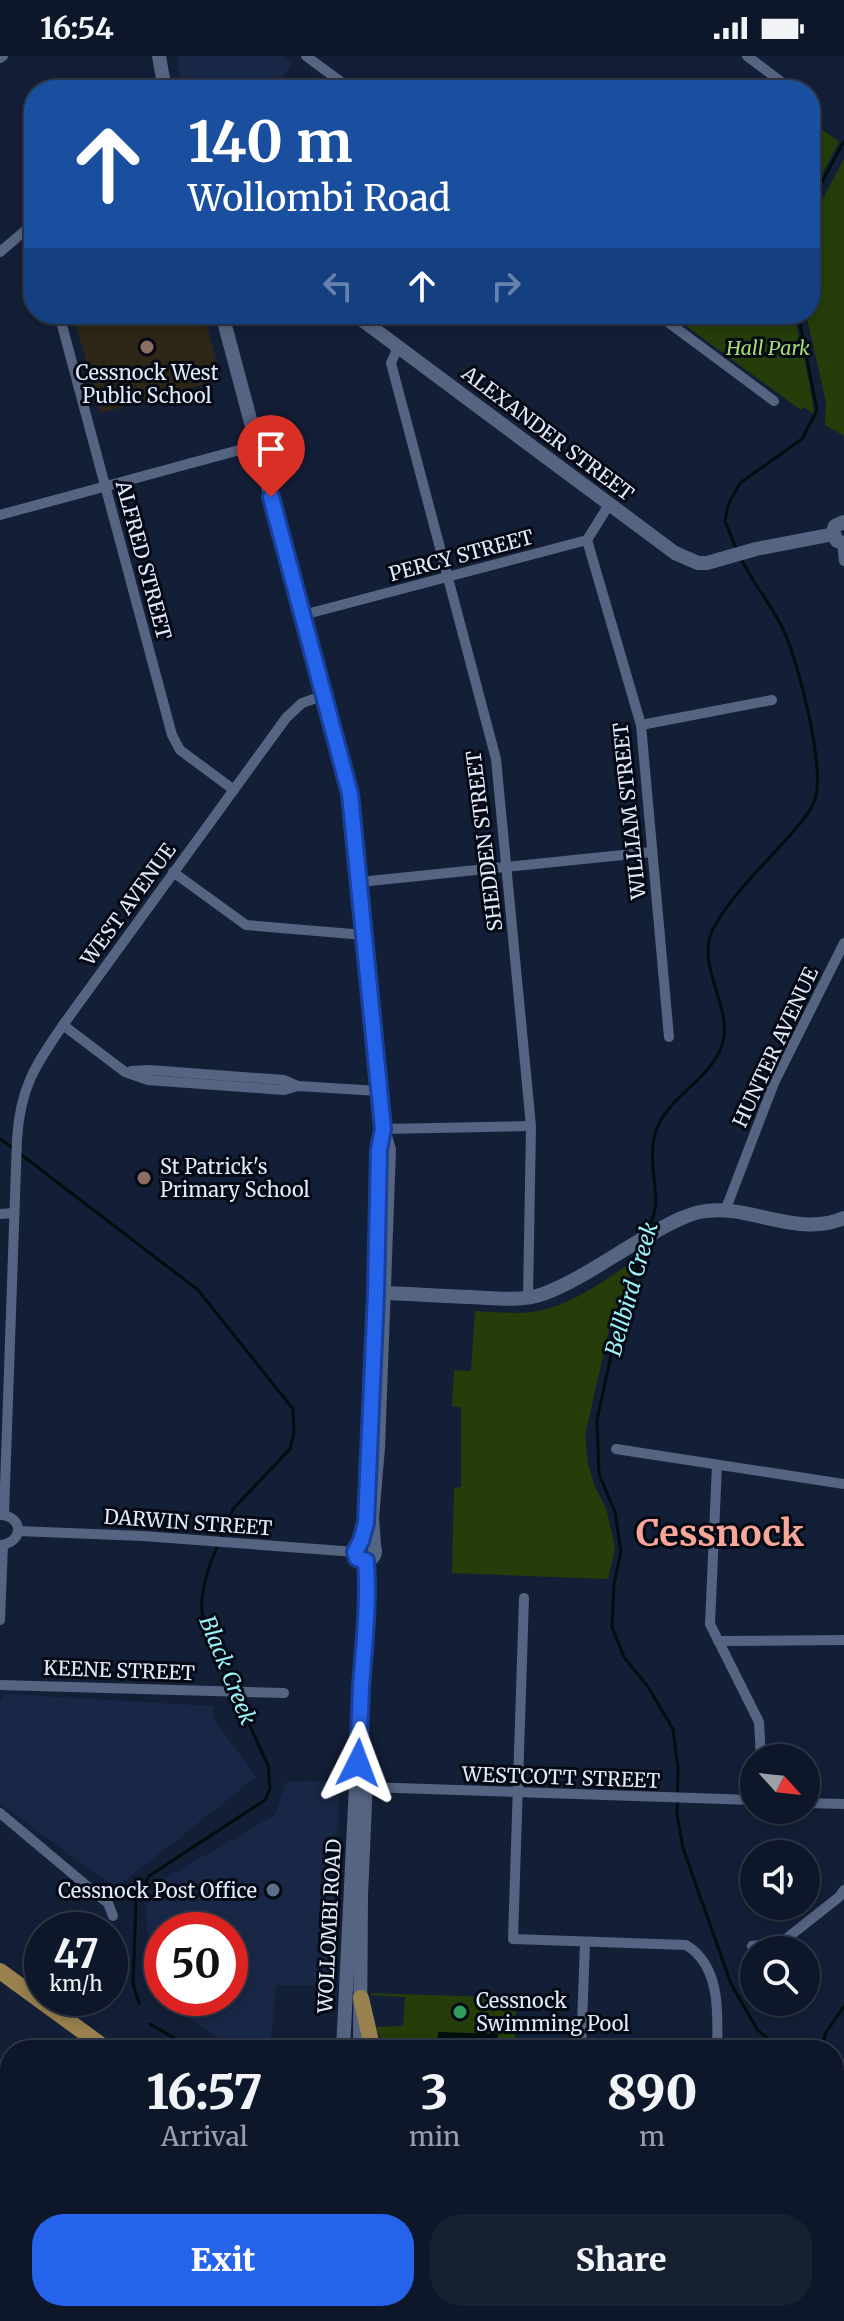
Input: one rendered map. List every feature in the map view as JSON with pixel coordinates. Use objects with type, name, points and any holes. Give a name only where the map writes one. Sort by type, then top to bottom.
[{"type":"main road","points":[[159,56],[163,80]]},
{"type":"main road","name":"WOLLOMBI ROAD","points":[[225,324],[348,786],[360,882],[383,1129],[389,1150],[378,1448],[372,1518],[364,1550]]},
{"type":"main road","name":"ALEXANDER STREET","points":[[367,324],[687,559],[707,563],[756,549],[829,535],[840,541]]},
{"type":"main road","points":[[840,541],[835,526],[844,522]]},
{"type":"main road","name":"WOLLOMBI ROAD","points":[[344,2040],[361,1683],[365,1660],[367,1579],[364,1550],[379,1150],[383,1129]]},
{"type":"main road","points":[[384,1293],[528,1297],[542,1294],[695,1213],[725,1211],[805,1224],[831,1223],[844,1218]]},
{"type":"main road","points":[[376,1252],[380,1262],[379,1285],[384,1293]]},
{"type":"main road","points":[[374,1338],[379,1302],[384,1293]]},
{"type":"main road","name":"WOLLOMBI ROAD","points":[[360,2040],[361,1896],[367,1787],[368,1683],[365,1660]]},
{"type":"main road","points":[[355,1810],[367,1787],[358,1763]]},
{"type":"main road","points":[[0,1971],[94,2040]]},
{"type":"main road","points":[[361,1998],[371,2040]]},
{"type":"street","points":[[306,56],[338,80]]},
{"type":"street","points":[[747,56],[779,80]]},
{"type":"street","points":[[0,252],[24,232]]},
{"type":"street","name":"ALFRED STREET","points":[[62,324],[172,735],[186,754],[234,790]]},
{"type":"street","points":[[670,324],[774,401]]},
{"type":"street","name":"SHEDDEN STREET","points":[[398,347],[391,363],[496,759],[531,1126],[528,1297]]},
{"type":"street","points":[[0,515],[258,445]]},
{"type":"street","points":[[587,540],[610,503]]},
{"type":"street","name":"PERCY STREET","points":[[303,615],[587,540]]},
{"type":"street","name":"WILLIAM STREET","points":[[587,540],[641,725],[669,1037]]},
{"type":"street","points":[[840,541],[844,561]]},
{"type":"street","name":"WEST AVENUE","points":[[2,1515],[17,1139],[24,1091],[37,1063],[63,1025],[292,712],[302,703],[325,695]]},
{"type":"street","points":[[641,725],[772,700]]},
{"type":"street","points":[[360,882],[652,852]]},
{"type":"street","points":[[173,872],[246,925],[364,935]]},
{"type":"street","name":"HUNTER AVENUE","points":[[725,1211],[774,1083],[844,943]]},
{"type":"street","points":[[63,1025],[125,1072],[148,1080],[284,1090],[298,1086],[379,1091]]},
{"type":"street","points":[[383,1129],[531,1126]]},
{"type":"street","points":[[0,1214],[14,1213]]},
{"type":"street","points":[[616,1449],[844,1484]]},
{"type":"street","points":[[717,1465],[710,1624],[759,1722],[760,1744]]},
{"type":"street","points":[[0,1620],[2,1545],[13,1541],[18,1531],[14,1520],[2,1515]]},
{"type":"street","name":"DARWIN STREET","points":[[18,1531],[364,1550]]},
{"type":"street","points":[[524,1598],[513,1939],[686,1945],[704,1959],[713,1983],[718,2014],[717,2040]]},
{"type":"street","points":[[718,1641],[844,1640]]},
{"type":"street","name":"KEENE STREET","points":[[0,1685],[284,1693]]},
{"type":"street","name":"WESTCOTT STREET","points":[[367,1787],[740,1800]]},
{"type":"street","points":[[820,1803],[844,1804]]},
{"type":"street","points":[[0,1813],[108,1903],[111,1912]]},
{"type":"street","points":[[790,1936],[844,1890]]},
{"type":"street","points":[[581,2040],[585,1943]]},
{"type":"shaded area","points":[[179,56],[282,56],[292,64],[280,80],[181,80]]},
{"type":"shaded area","name":"Cessnock West Public School","points":[[76,324],[207,324],[221,380],[100,413]]},
{"type":"shaded area","points":[[4,1694],[213,1706],[213,1718],[256,1777],[112,1891],[103,1879],[0,1803],[0,1701]]},
{"type":"shaded area","points":[[340,1780],[330,1986],[276,1985],[271,2040],[221,2040],[186,2016],[248,2016],[248,1912],[146,1912],[152,1891],[167,1877],[275,1815],[286,1782]]},
{"type":"shaded area","points":[[438,2032],[498,2034],[498,2040],[438,2040]]},
{"type":"green space","points":[[820,128],[839,142],[820,177]]},
{"type":"green space","points":[[844,159],[844,436],[825,425],[826,402],[808,324],[820,324],[820,204]]},
{"type":"green space","name":"Hall Park","points":[[684,324],[796,324],[814,414],[804,407],[801,410]]},
{"type":"green space","points":[[637,1259],[610,1325],[585,1435],[588,1464],[606,1508],[615,1548],[608,1579],[452,1573],[454,1488],[461,1487],[461,1407],[452,1406],[454,1370],[471,1371],[475,1311],[522,1313],[550,1308],[584,1293]]},
{"type":"green space","name":"Cessnock Swimming Pool","points":[[371,1995],[516,1998],[517,2040],[381,2040],[376,2027],[403,2026],[405,1997]]},
{"type":"waterway","name":"Bellbird Creek","points":[[820,185],[844,141]]},
{"type":"waterway","name":"Bellbird Creek","points":[[737,551],[725,521],[728,505],[740,483],[802,439],[817,410],[800,324]]},
{"type":"waterway","name":"Bellbird Creek","points":[[649,1230],[656,1204],[652,1155],[657,1128],[673,1104],[713,1063],[724,1037],[723,1015],[708,953],[712,931],[736,896],[806,815],[814,802],[817,787],[809,716],[790,646],[779,621],[741,558]]},
{"type":"waterway","name":"Black Creek","points":[[0,1139],[13,1148]]},
{"type":"waterway","name":"Black Creek","points":[[19,1153],[198,1290],[293,1409],[294,1433],[290,1449],[233,1509],[221,1538]]},
{"type":"waterway","name":"Bellbird Creek","points":[[645,1245],[616,1332],[597,1420],[599,1474],[615,1512],[621,1551],[614,1584],[612,1627],[624,1657],[648,1687],[673,1729],[678,1768],[677,1815],[683,1848],[731,1984],[757,2029],[769,2040]]},
{"type":"waterway","name":"Black Creek","points":[[218,1545],[206,1578],[202,1612],[233,1689]]},
{"type":"waterway","name":"Black Creek","points":[[139,2003],[133,1984],[136,1902],[149,1876],[265,1800],[270,1789],[268,1765],[236,1696]]},
{"type":"waterway","points":[[824,2040],[844,2006]]},
{"type":"waterway","name":"Black Creek","points":[[150,2024],[178,2040]]},
{"type":"place","name":"Cessnock West Public School","points":[[147,347]]},
{"type":"place","name":"St Patrick's Primary School","points":[[144,1178]]},
{"type":"place","name":"Cessnock Post Office","points":[[273,1890]]},
{"type":"place","name":"Cessnock Swimming Pool","points":[[460,2012]]},
{"type":"district","name":"Cessnock","points":[[720,1533]]},
{"type":"route","points":[[271,497],[347,777],[383,1129],[379,1150],[366,1523],[361,1541],[355,1548],[357,1558],[366,1561],[367,1579],[358,1763]]}]
